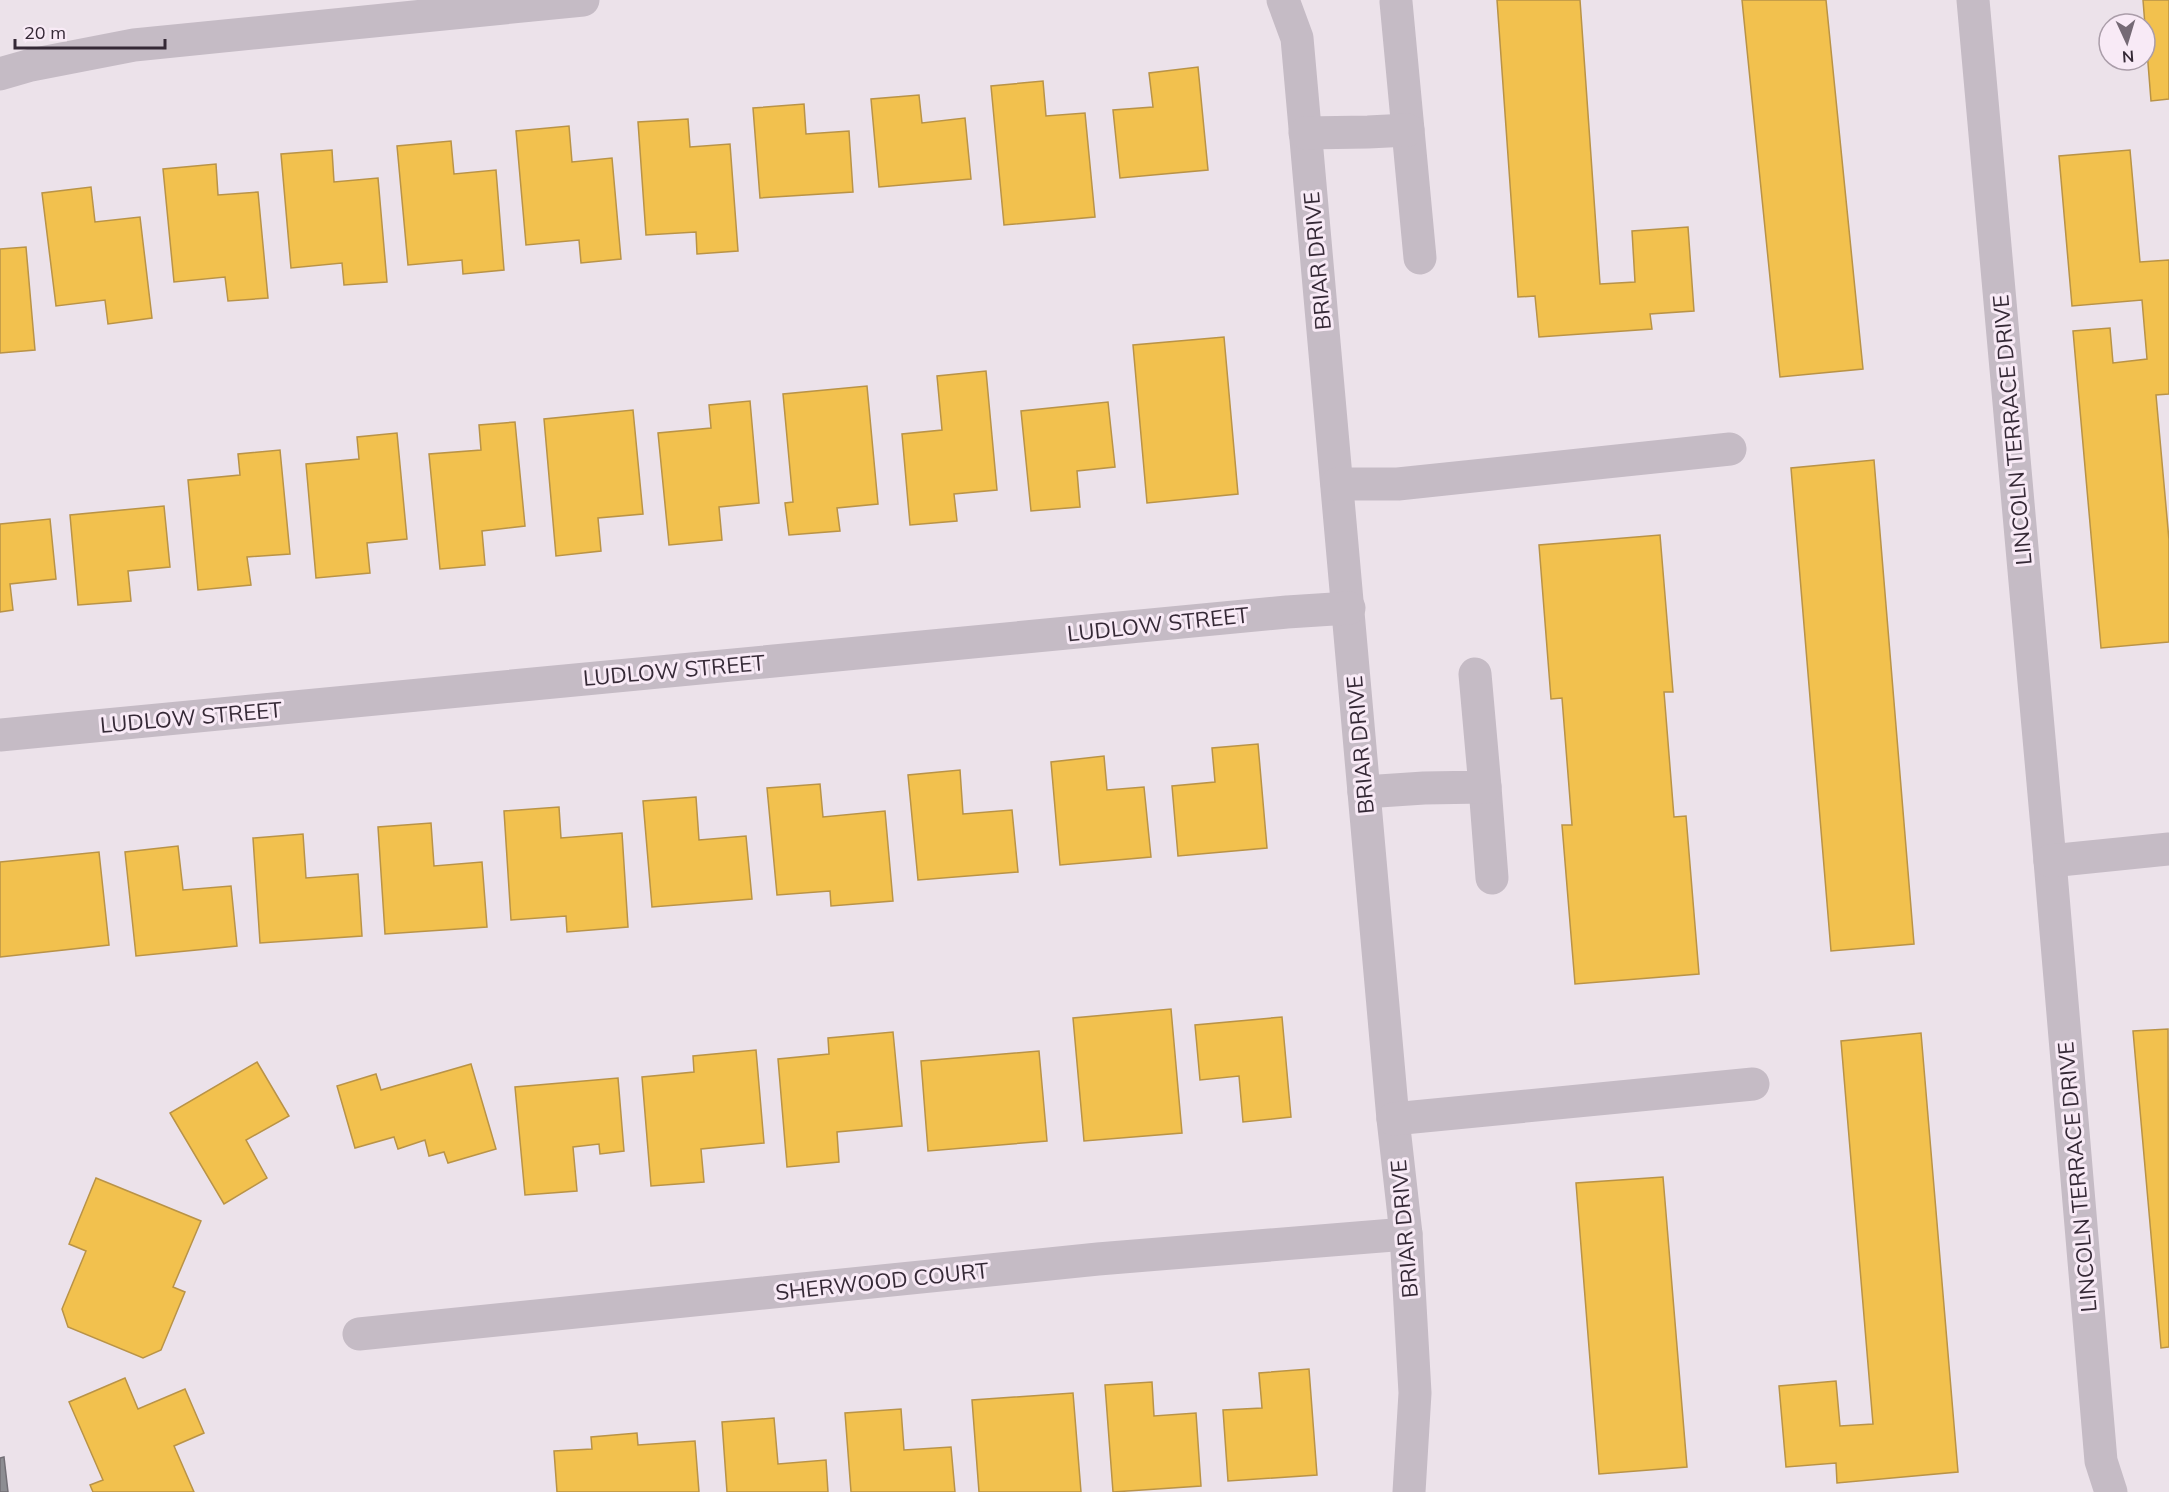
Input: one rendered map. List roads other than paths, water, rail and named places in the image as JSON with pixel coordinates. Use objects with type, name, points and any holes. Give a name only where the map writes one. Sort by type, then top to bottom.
[{"type":"street","points":[[0,74],[31,65],[134,45],[583,0]]},
{"type":"street","name":"BRIAR DRIVE","points":[[1283,0],[1297,38],[1393,1119],[1406,1234],[1415,1393],[1409,1492]]},
{"type":"street","name":"LINCOLN TERRACE DRIVE","points":[[1973,0],[2101,1461],[2111,1492]]},
{"type":"street","points":[[1396,2],[1420,258]]},
{"type":"street","points":[[1305,133],[1408,130]]},
{"type":"street","points":[[1336,484],[1398,484],[1730,449]]},
{"type":"street","name":"LUDLOW STREET","points":[[0,735],[1276,613],[1349,608]]},
{"type":"street","points":[[1475,674],[1492,878]]},
{"type":"street","points":[[1364,792],[1485,787]]},
{"type":"street","points":[[2050,861],[2169,849]]},
{"type":"street","points":[[1393,1119],[1753,1084]]},
{"type":"street","name":"SHERWOOD COURT","points":[[359,1334],[1098,1259],[1406,1234]]}]
